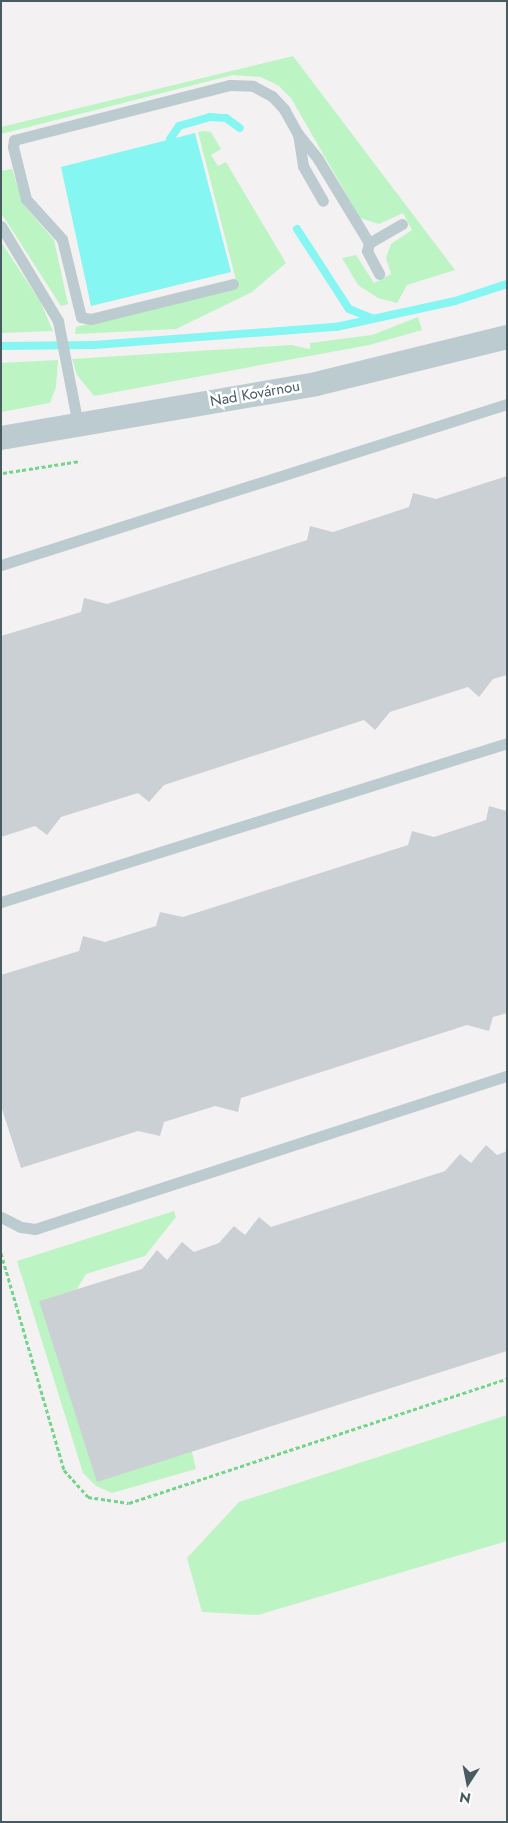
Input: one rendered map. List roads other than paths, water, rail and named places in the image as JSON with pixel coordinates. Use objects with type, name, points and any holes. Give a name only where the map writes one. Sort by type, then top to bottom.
[{"type":"street","name":"Nad Kovárnou","points":[[1,438],[316,384],[507,337]]},
{"type":"lane","points":[[80,315],[62,239],[26,199],[7,149],[14,140],[22,136],[241,84],[272,96],[284,109],[298,134],[318,158],[369,243],[367,251],[379,274]]},
{"type":"lane","points":[[298,134],[303,166],[323,201]]},
{"type":"lane","points":[[369,243],[402,224]]},
{"type":"lane","points":[[1,226],[48,300],[59,326],[78,425]]},
{"type":"lane","points":[[59,326],[80,315],[91,319],[233,284]]},
{"type":"lane","points":[[1,565],[507,404]]},
{"type":"lane","points":[[1,902],[507,743]]},
{"type":"lane","points":[[1,1216],[21,1227],[35,1229],[507,1076]]},
{"type":"water","points":[[195,133],[231,272],[91,306],[61,167]]},
{"type":"waterway","points":[[170,139],[179,126],[210,117],[226,118],[240,128]]},
{"type":"waterway","points":[[297,229],[349,309],[371,318]]},
{"type":"waterway","points":[[1,346],[94,345],[336,327],[455,301],[507,284]]}]
